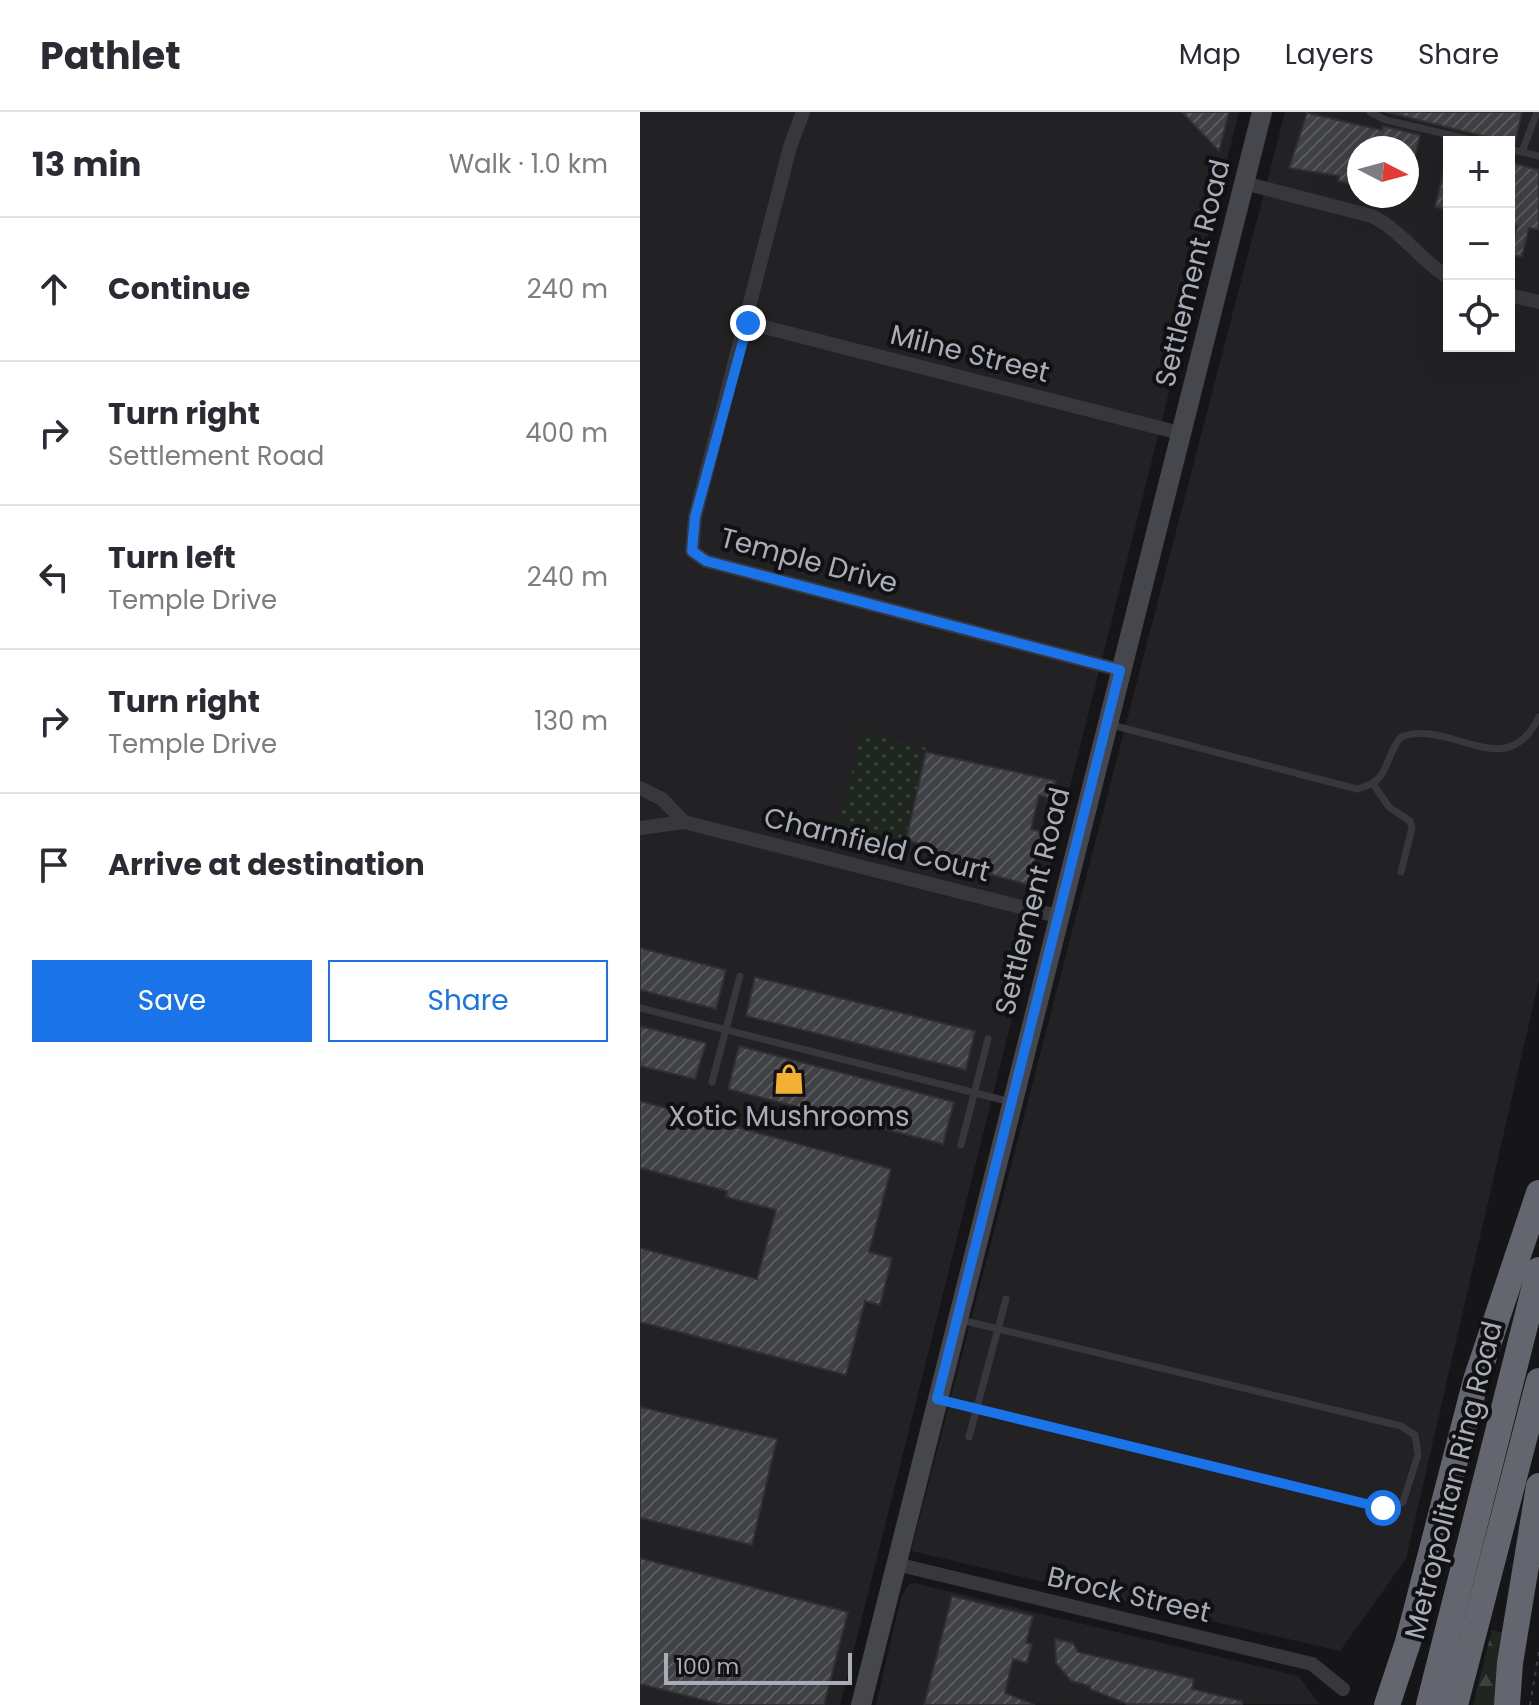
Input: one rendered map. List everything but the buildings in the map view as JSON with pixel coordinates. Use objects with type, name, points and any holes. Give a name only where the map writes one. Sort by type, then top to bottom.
[{"type":"highway","points":[[1387,1705],[1408,1642],[1476,1380],[1539,1193]]},
{"type":"highway","name":"Metropolitan Ring Road","points":[[1429,1705],[1539,1270]]},
{"type":"highway","name":"Metropolitan Ring Road","points":[[1455,1705],[1539,1381]]},
{"type":"highway","points":[[1507,1705],[1510,1663],[1539,1486]]},
{"type":"main road","name":"Settlement Road","points":[[861,1705],[1057,916],[1262,112]]},
{"type":"street","name":"Temple Drive","points":[[803,112],[790,147],[748,323],[695,517],[692,551],[706,561],[1120,670]]},
{"type":"street","points":[[1244,183],[1372,216],[1387,223],[1443,274]]},
{"type":"street","points":[[1515,296],[1539,302]]},
{"type":"street","name":"Milne Street","points":[[748,323],[1180,433]]},
{"type":"street","name":"Charnfield Court","points":[[640,788],[662,799],[684,822]]},
{"type":"street","name":"Charnfield Court","points":[[640,828],[684,822],[1057,916]]},
{"type":"street","name":"Brock Street","points":[[896,1564],[931,1579],[1312,1664],[1343,1689]]},
{"type":"lane","points":[[1370,112],[1381,119],[1454,136]]},
{"type":"lane","points":[[1522,152],[1537,112]]},
{"type":"lane","points":[[1515,150],[1539,156]]},
{"type":"lane","points":[[1106,723],[1357,789],[1374,785],[1401,737],[1420,731],[1499,750],[1522,742],[1539,717]]},
{"type":"lane","points":[[1374,785],[1389,807],[1410,821],[1412,828],[1401,872]]},
{"type":"lane","points":[[712,1082],[740,976]]},
{"type":"lane","points":[[640,1008],[1011,1102]]},
{"type":"lane","points":[[961,1145],[988,1039]]},
{"type":"lane","points":[[969,1437],[1006,1299]]},
{"type":"lane","points":[[937,1399],[1390,1509],[1403,1502],[1418,1455],[1415,1435],[1401,1426],[957,1319]]},
{"type":"path","points":[[1530,1705],[1539,1652]]},
{"type":"shaded area","points":[[640,112],[1239,112],[840,1705],[640,1705]]},
{"type":"shaded area","points":[[1285,112],[1539,112],[1539,980],[1406,1559],[1340,1651],[911,1551]]},
{"type":"shaded area","points":[[909,1584],[1299,1676],[1319,1704],[876,1705],[901,1597]]},
{"type":"green space","points":[[862,732],[927,748],[901,856],[835,840]]},
{"type":"green space","points":[[1492,1630],[1505,1633],[1497,1705],[1473,1705]]},
{"type":"place","name":"Xotic Mushrooms","points":[[789,1079]]},
{"type":"route","points":[[748,323],[695,517],[692,551],[706,561],[1120,670],[937,1399],[1383,1508]]}]
